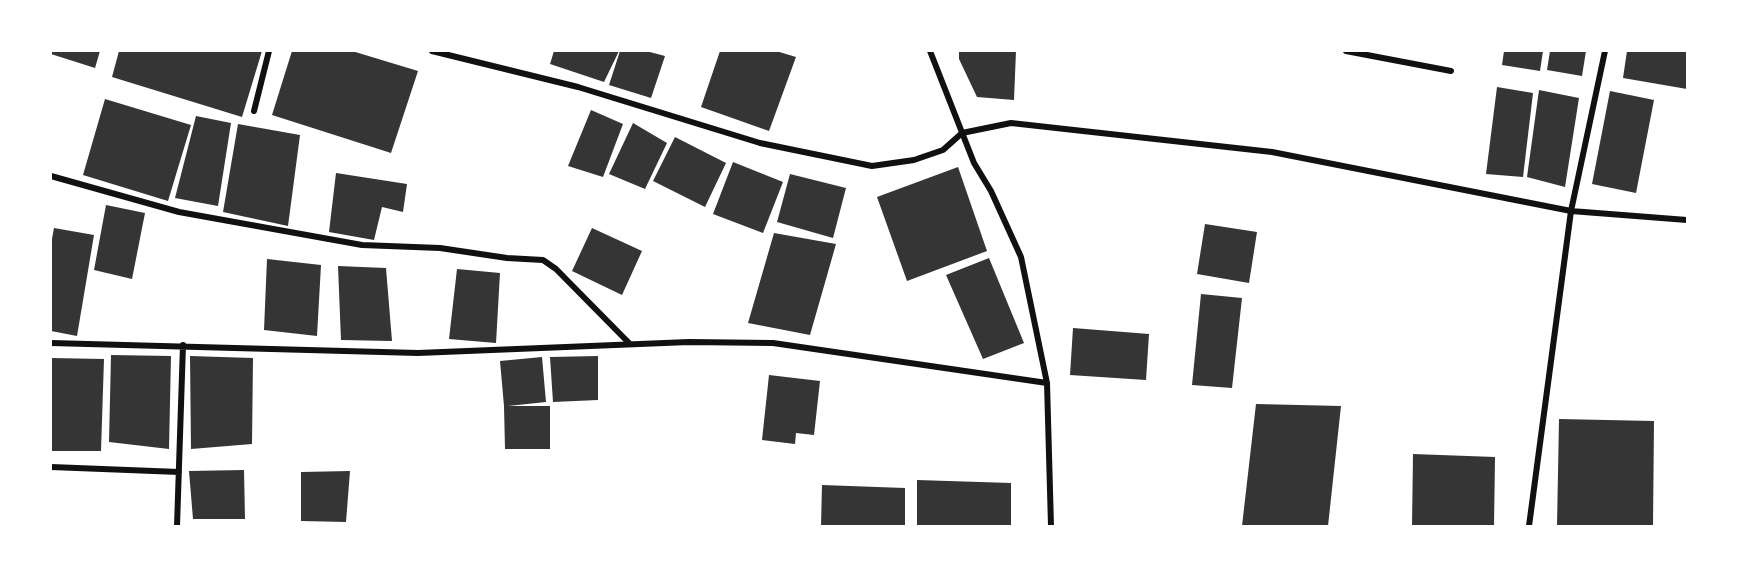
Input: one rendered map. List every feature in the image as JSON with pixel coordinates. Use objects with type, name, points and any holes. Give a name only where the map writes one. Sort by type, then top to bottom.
[{"type":"street","points":[[254,111],[269,51]]},
{"type":"street","points":[[432,51],[578,87],[760,143],[872,166],[914,160],[943,150],[962,133],[1011,123],[1272,152],[1571,211],[1687,220]]},
{"type":"street","points":[[930,51],[974,163],[991,191],[1021,257],[1047,383],[1051,526]]},
{"type":"street","points":[[1346,51],[1451,71]]},
{"type":"street","points":[[1529,526],[1571,211],[1605,51]]},
{"type":"street","points":[[51,176],[179,212],[362,246],[440,248],[507,258],[543,260],[556,269],[630,344]]},
{"type":"street","points":[[51,343],[418,353],[689,342],[773,343],[1047,383]]},
{"type":"street","points":[[177,526],[183,345]]},
{"type":"street","points":[[51,467],[179,472]]},
{"type":"building","points":[[51,51],[100,51],[95,68],[51,54]]},
{"type":"building","points":[[119,51],[262,51],[242,117],[112,77]]},
{"type":"building","points":[[292,51],[352,51],[418,71],[391,153],[272,115]]},
{"type":"building","points":[[554,51],[619,51],[604,82],[550,64]]},
{"type":"building","points":[[620,51],[646,51],[665,56],[651,98],[609,85]]},
{"type":"building","points":[[720,51],[776,51],[796,57],[769,131],[701,107]]},
{"type":"building","points":[[959,51],[1016,51],[1014,100],[977,97],[959,59]]},
{"type":"building","points":[[1504,51],[1543,51],[1540,71],[1502,65]]},
{"type":"building","points":[[1550,51],[1586,51],[1582,76],[1547,70]]},
{"type":"building","points":[[1627,51],[1687,51],[1687,89],[1623,78]]},
{"type":"building","points":[[1497,87],[1533,93],[1523,177],[1486,174]]},
{"type":"building","points":[[1539,90],[1579,98],[1565,187],[1527,177]]},
{"type":"building","points":[[1610,91],[1654,100],[1636,193],[1592,184]]},
{"type":"building","points":[[105,99],[191,125],[168,201],[83,175]]},
{"type":"building","points":[[591,110],[623,124],[603,177],[568,166]]},
{"type":"building","points":[[196,116],[231,123],[218,206],[175,198]]},
{"type":"building","points":[[633,123],[667,143],[645,189],[609,174]]},
{"type":"building","points":[[238,124],[300,135],[288,226],[223,212]]},
{"type":"building","points":[[675,137],[726,163],[705,207],[653,181]]},
{"type":"building","points":[[733,162],[783,182],[763,233],[713,214]]},
{"type":"building","points":[[958,167],[987,251],[907,281],[877,197]]},
{"type":"building","points":[[336,173],[407,184],[403,212],[382,207],[374,240],[329,232]]},
{"type":"building","points":[[790,174],[846,188],[833,238],[777,222]]},
{"type":"building","points":[[106,205],[145,213],[132,279],[94,270]]},
{"type":"building","points":[[1205,224],[1257,232],[1249,283],[1197,274]]},
{"type":"building","points":[[54,228],[94,235],[77,336],[51,331],[51,244]]},
{"type":"building","points":[[592,228],[642,251],[622,295],[572,271]]},
{"type":"building","points":[[774,233],[836,244],[810,335],[748,323]]},
{"type":"building","points":[[989,258],[1024,343],[983,359],[946,275]]},
{"type":"building","points":[[267,259],[321,265],[317,336],[264,330]]},
{"type":"building","points":[[338,266],[386,268],[392,341],[341,340]]},
{"type":"building","points":[[457,269],[500,273],[496,343],[449,339]]},
{"type":"building","points":[[1201,294],[1242,298],[1232,388],[1192,385]]},
{"type":"building","points":[[1073,328],[1149,334],[1146,380],[1070,375]]},
{"type":"building","points":[[111,355],[171,356],[169,449],[109,442]]},
{"type":"building","points":[[190,356],[253,358],[252,444],[191,449]]},
{"type":"building","points":[[598,356],[598,400],[553,402],[550,357]]},
{"type":"building","points":[[542,357],[546,402],[508,406],[550,406],[550,449],[505,449],[500,361]]},
{"type":"building","points":[[51,358],[104,359],[101,451],[51,451]]},
{"type":"building","points":[[769,375],[820,381],[814,435],[796,433],[795,444],[762,440]]},
{"type":"building","points":[[1256,404],[1341,406],[1328,526],[1242,526]]},
{"type":"building","points":[[1559,419],[1654,421],[1653,526],[1557,526]]},
{"type":"building","points":[[1413,454],[1495,457],[1494,526],[1412,526]]},
{"type":"building","points":[[244,470],[245,519],[193,519],[189,471]]},
{"type":"building","points":[[350,471],[346,522],[301,521],[301,472]]},
{"type":"building","points":[[917,480],[1011,483],[1011,526],[917,526]]},
{"type":"building","points":[[822,485],[905,488],[905,526],[821,526]]}]
